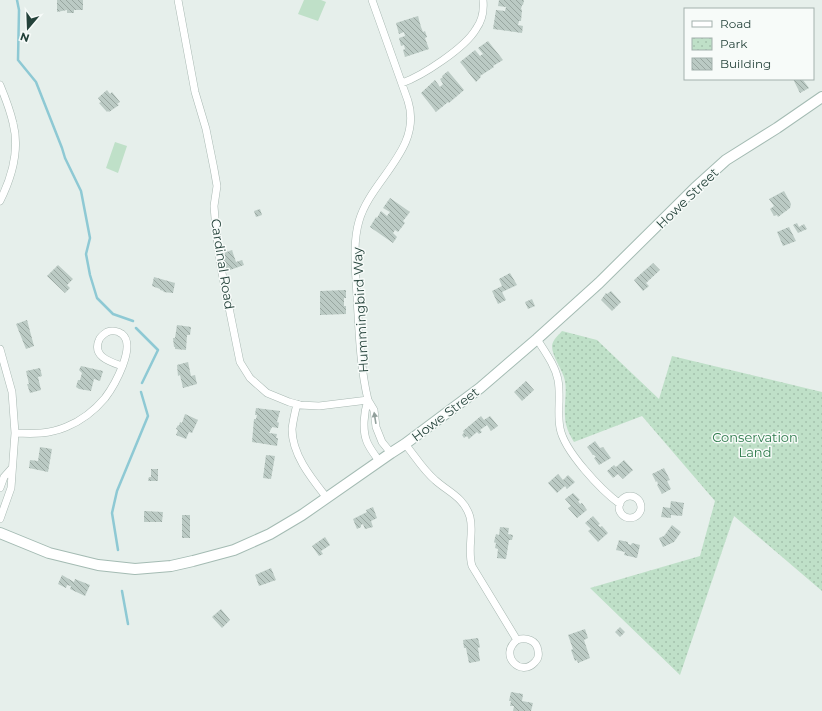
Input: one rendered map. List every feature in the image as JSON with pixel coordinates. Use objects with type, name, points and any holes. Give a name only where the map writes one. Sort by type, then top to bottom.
[{"type":"street","name":"Cardinal Road","points":[[178,0],[195,92],[206,129],[217,186],[214,206],[216,230],[221,268],[240,362],[250,378],[267,393],[289,402],[319,406],[368,400]]},
{"type":"street","name":"Hummingbird Way","points":[[372,0],[402,83],[411,116],[411,125],[407,139],[364,210],[359,221],[356,237],[356,278],[360,348],[368,400],[365,413],[365,435],[378,461]]},
{"type":"street","points":[[402,83],[411,80],[430,68],[461,46],[476,31],[481,20],[483,0]]},
{"type":"street","points":[[0,85],[14,124],[15,146],[12,172],[0,201]]},
{"type":"street","name":"Howe Street","points":[[0,533],[61,557],[98,565],[135,568],[171,566],[205,559],[234,550],[270,534],[302,515],[378,461],[405,444],[480,388],[538,339],[599,283],[695,188],[726,160],[777,128],[822,97]]},
{"type":"street","points":[[15,434],[45,434],[68,427],[89,414],[105,398],[112,388],[122,366],[128,349],[127,340],[123,335],[118,332],[111,331],[105,333],[98,343],[99,352],[105,359],[122,366]]},
{"type":"street","points":[[538,339],[554,367],[558,379],[560,429],[570,451],[606,494],[620,504]]},
{"type":"street","points":[[0,349],[12,392],[15,434],[12,468],[13,478],[0,519]]},
{"type":"street","name":"Hummingbird Way","points":[[368,400],[374,410],[376,427],[382,442],[391,453]]},
{"type":"street","points":[[297,404],[292,429],[296,451],[327,498]]},
{"type":"street","points":[[405,444],[426,472],[435,481],[456,495],[466,509],[471,524],[469,553],[472,566],[517,640]]},
{"type":"street","points":[[0,488],[4,477],[12,468]]},
{"type":"street","points":[[525,638],[536,644],[538,655],[536,661],[532,665],[521,667],[512,660],[510,649],[512,644],[517,640],[525,638]]},
{"type":"green space","points":[[304,0],[321,0],[326,2],[318,21],[298,14]]},
{"type":"green space","points":[[115,142],[127,146],[118,173],[106,168]]},
{"type":"green space","name":"Conservation Land","points":[[562,331],[597,340],[659,399],[672,356],[822,392],[822,591],[734,516],[680,675],[590,588],[700,556],[715,501],[642,416],[574,442],[570,436],[565,419],[565,381],[552,350],[555,339]]},
{"type":"building","points":[[57,0],[83,0],[83,10],[74,10],[74,13],[67,13],[67,10],[57,12]]},
{"type":"building","points":[[499,0],[524,0],[521,9],[521,21],[519,21],[518,25],[523,26],[522,33],[493,29],[496,10],[505,11],[506,7],[498,6]]},
{"type":"building","points":[[418,16],[423,32],[425,31],[427,37],[425,38],[429,49],[405,57],[403,50],[405,49],[404,45],[401,46],[399,38],[405,36],[404,32],[399,34],[396,23]]},
{"type":"building","points":[[488,41],[503,60],[480,76],[481,77],[476,82],[460,62],[475,50],[480,56],[483,54],[478,48]]},
{"type":"building","points":[[448,71],[464,90],[436,112],[421,93],[435,80],[440,87],[443,84],[440,79]]},
{"type":"building","points":[[794,80],[803,80],[809,88],[800,93]]},
{"type":"building","points":[[107,90],[110,94],[112,92],[120,102],[117,104],[119,105],[109,112],[107,112],[99,103],[101,102],[98,98]]},
{"type":"building","points":[[784,191],[791,204],[790,208],[778,217],[777,215],[774,216],[770,209],[774,206],[769,199]]},
{"type":"building","points":[[390,198],[410,212],[403,221],[405,223],[398,232],[395,230],[393,233],[397,237],[393,243],[370,227],[381,211],[387,216],[390,212],[383,208]]},
{"type":"building","points":[[260,209],[262,215],[256,217],[254,211]]},
{"type":"building","points":[[797,223],[799,227],[804,224],[807,229],[798,233],[793,225]]},
{"type":"building","points":[[789,227],[796,241],[783,246],[777,232]]},
{"type":"building","points":[[232,250],[236,262],[242,260],[244,265],[227,271],[221,254]]},
{"type":"building","points":[[653,263],[660,270],[646,283],[649,286],[643,291],[634,280]]},
{"type":"building","points":[[58,265],[73,279],[67,285],[70,288],[65,293],[47,276]]},
{"type":"building","points":[[510,273],[517,285],[502,292],[506,300],[498,304],[492,291],[502,286],[499,279]]},
{"type":"building","points":[[154,277],[175,283],[173,293],[163,292],[164,291],[152,286]]},
{"type":"building","points":[[346,290],[344,306],[346,306],[346,314],[320,315],[320,291]]},
{"type":"building","points":[[611,291],[621,302],[612,311],[601,300],[606,293],[607,294]]},
{"type":"building","points":[[532,299],[535,306],[528,309],[525,302]]},
{"type":"building","points":[[27,320],[34,346],[26,349],[16,324]]},
{"type":"building","points":[[177,325],[191,327],[190,335],[187,335],[186,350],[175,349],[174,347],[173,338],[175,338]]},
{"type":"building","points":[[188,362],[191,376],[195,375],[197,384],[183,388],[180,375],[178,376],[177,365]]},
{"type":"building","points":[[81,366],[103,371],[100,381],[94,379],[91,391],[76,387],[82,373],[79,370]]},
{"type":"building","points":[[40,368],[42,376],[38,377],[41,390],[30,393],[27,384],[29,384],[26,371]]},
{"type":"building","points":[[526,381],[534,390],[522,401],[514,392]]},
{"type":"building","points":[[256,408],[280,411],[277,422],[279,423],[278,428],[272,427],[269,433],[277,434],[277,446],[252,442],[254,419],[256,419],[257,415],[255,415]]},
{"type":"building","points":[[185,414],[198,420],[192,433],[189,432],[186,439],[176,435],[178,430],[176,429],[180,422],[182,423]]},
{"type":"building","points":[[481,416],[484,420],[490,416],[498,426],[491,431],[487,425],[480,430],[482,432],[479,434],[477,432],[469,439],[467,436],[464,438],[462,435],[464,433],[463,431]]},
{"type":"building","points":[[595,441],[600,448],[603,447],[611,458],[599,465],[594,458],[596,457],[587,447]]},
{"type":"building","points":[[40,447],[52,449],[48,472],[29,468],[30,460],[38,461]]},
{"type":"building","points":[[266,455],[275,456],[271,479],[263,478]]},
{"type":"building","points":[[624,460],[633,470],[623,479],[618,474],[613,478],[607,471],[614,465],[616,467]]},
{"type":"building","points":[[664,468],[670,480],[667,481],[671,489],[662,494],[657,485],[657,481],[656,482],[652,474]]},
{"type":"building","points":[[151,469],[158,469],[158,481],[148,481],[149,477],[151,477]]},
{"type":"building","points":[[558,474],[563,480],[568,475],[575,482],[567,489],[565,486],[557,493],[548,483]]},
{"type":"building","points":[[573,493],[580,500],[578,501],[580,504],[582,503],[587,510],[577,518],[568,508],[571,506],[565,499]]},
{"type":"building","points":[[671,501],[684,503],[682,516],[671,515],[671,518],[661,517],[663,507],[670,508]]},
{"type":"building","points":[[373,507],[377,518],[371,521],[373,527],[365,529],[363,524],[357,529],[353,519],[367,512],[366,510]]},
{"type":"building","points":[[144,511],[163,512],[162,522],[144,522]]},
{"type":"building","points":[[182,515],[190,515],[190,538],[182,538]]},
{"type":"building","points":[[593,516],[600,524],[598,525],[600,527],[602,526],[608,533],[598,542],[588,531],[591,529],[585,523]]},
{"type":"building","points":[[672,525],[681,532],[674,542],[663,547],[659,538],[664,536]]},
{"type":"building","points":[[500,527],[509,528],[508,534],[513,535],[512,540],[509,540],[506,559],[497,558],[498,549],[495,548],[496,543],[494,542],[496,534],[499,535]]},
{"type":"building","points":[[325,537],[330,545],[321,551],[323,554],[319,556],[312,546]]},
{"type":"building","points":[[619,540],[628,542],[628,544],[631,545],[632,543],[640,545],[637,558],[624,555],[625,552],[616,550]]},
{"type":"building","points":[[271,568],[276,580],[259,586],[255,575]]},
{"type":"building","points":[[62,575],[74,582],[75,579],[90,585],[85,596],[70,589],[71,586],[67,585],[66,588],[58,584]]},
{"type":"building","points":[[221,609],[230,620],[222,628],[212,617]]},
{"type":"building","points":[[620,627],[625,632],[620,637],[615,632]]},
{"type":"building","points":[[585,629],[588,638],[584,640],[590,658],[578,663],[577,660],[575,661],[571,650],[573,649],[568,635]]},
{"type":"building","points":[[478,638],[480,647],[478,648],[480,661],[469,663],[463,640]]},
{"type":"building","points":[[511,692],[523,694],[522,701],[533,703],[531,711],[513,711],[514,706],[510,706],[511,701],[509,701]]},
{"type":"waterway","points":[[17,0],[19,10],[18,60],[36,82],[65,158],[81,191],[90,238],[86,254],[90,275],[97,298],[113,314],[133,321]]},
{"type":"waterway","points":[[136,328],[158,350],[142,383]]},
{"type":"waterway","points":[[118,550],[112,513],[117,491],[148,416],[141,392]]},
{"type":"waterway","points":[[122,591],[128,624]]}]
